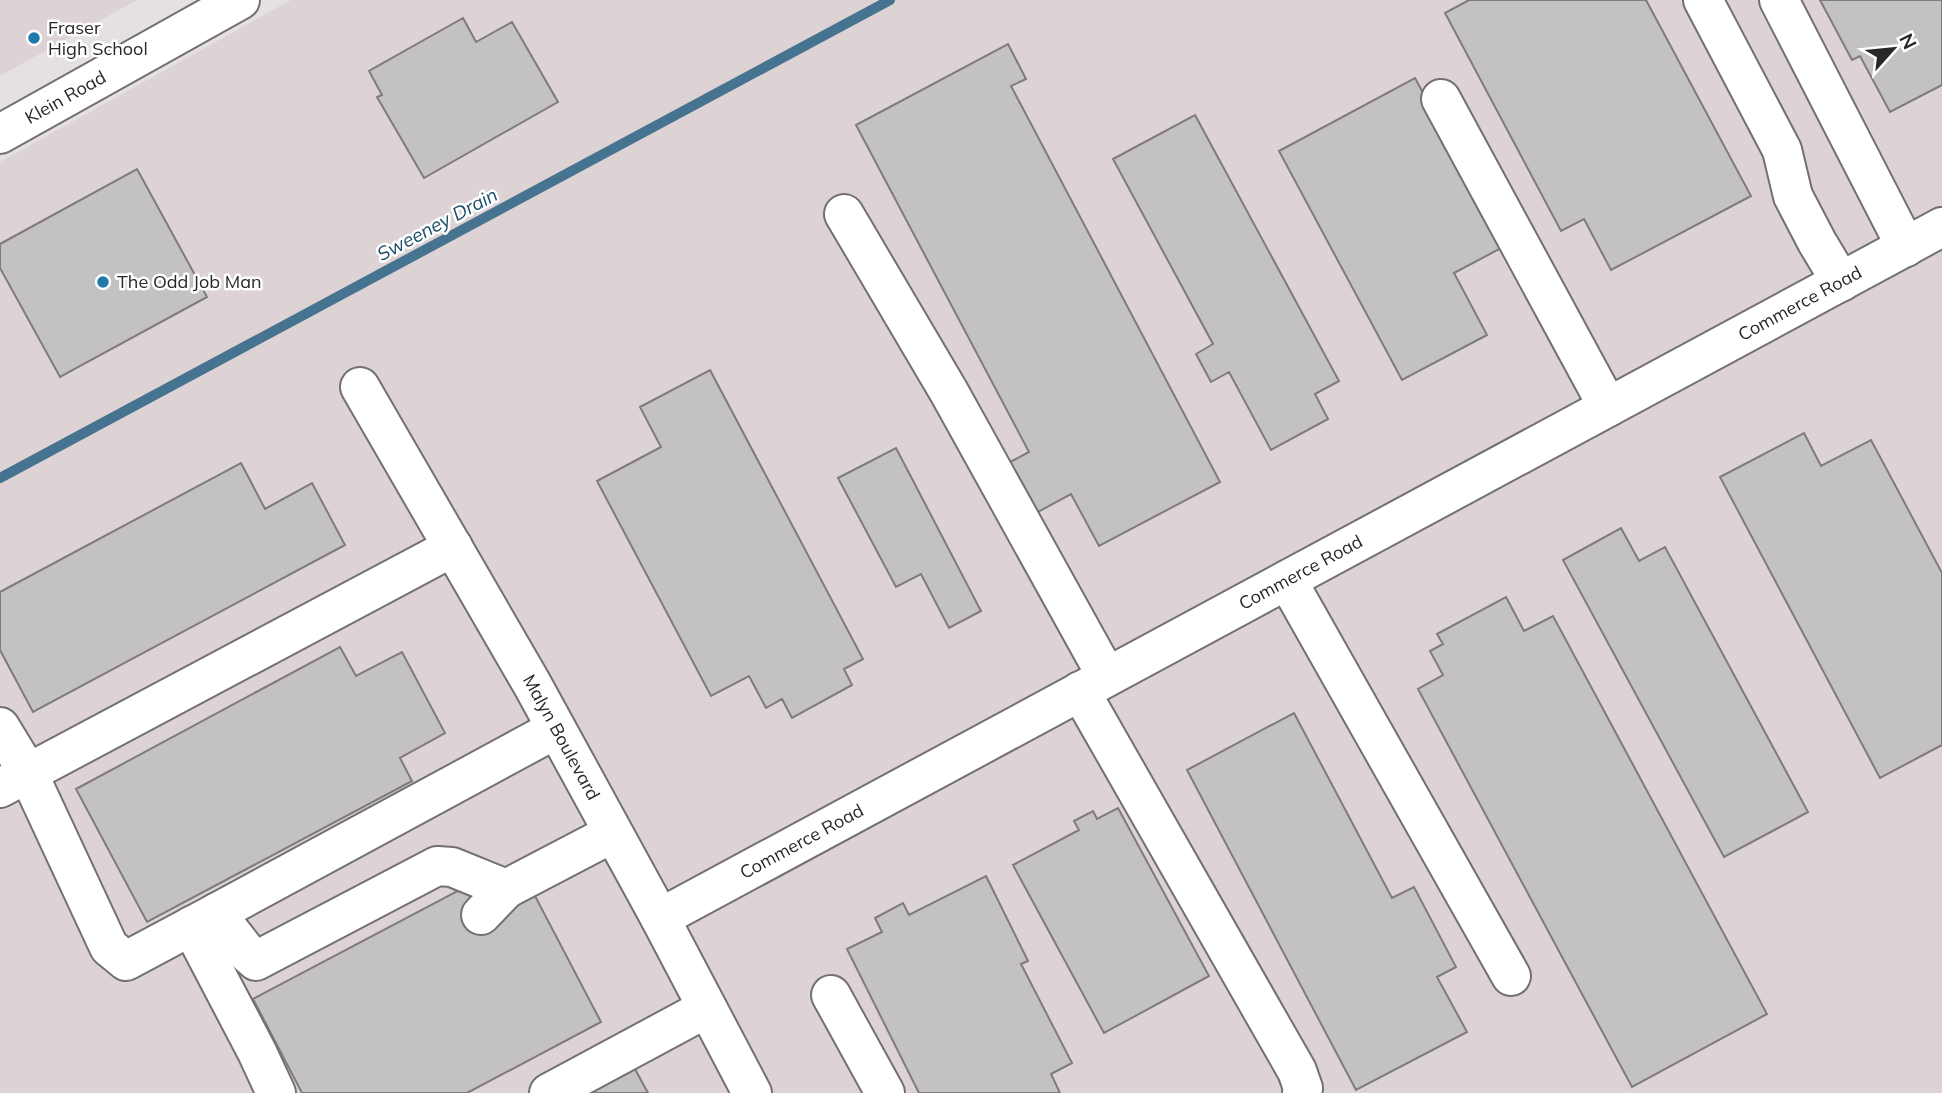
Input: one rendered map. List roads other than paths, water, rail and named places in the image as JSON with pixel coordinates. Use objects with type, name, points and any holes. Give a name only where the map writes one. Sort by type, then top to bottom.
[{"type":"street","name":"Klein Road","points":[[0,134],[240,0]]},
{"type":"street","points":[[1703,0],[1782,150],[1793,196],[1841,282]]},
{"type":"street","points":[[1779,0],[1906,247]]},
{"type":"street","points":[[1441,99],[1608,407]]},
{"type":"street","points":[[844,214],[969,428],[1094,684],[1297,1071],[1302,1093]]},
{"type":"street","name":"Commerce Road","points":[[660,918],[1942,228]]},
{"type":"street","name":"Malyn Boulevard","points":[[360,387],[556,729],[660,918],[751,1093]]},
{"type":"street","points":[[14,781],[453,547]]},
{"type":"street","points":[[1287,580],[1511,976]]},
{"type":"street","points":[[0,727],[14,781],[109,947],[126,961],[556,729]]},
{"type":"street","points":[[204,920],[256,961],[437,866],[452,867],[494,902],[613,833]]},
{"type":"street","points":[[204,920],[265,1048],[276,1093]]},
{"type":"street","points":[[831,995],[884,1093]]},
{"type":"street","points":[[550,1093],[707,1008]]},
{"type":"waterway","name":"Sweeney Drain","points":[[0,478],[890,0]]},
{"type":"place","name":"Fraser High School","points":[[34,38]]},
{"type":"place","name":"The Odd Job Man","points":[[103,282]]}]
